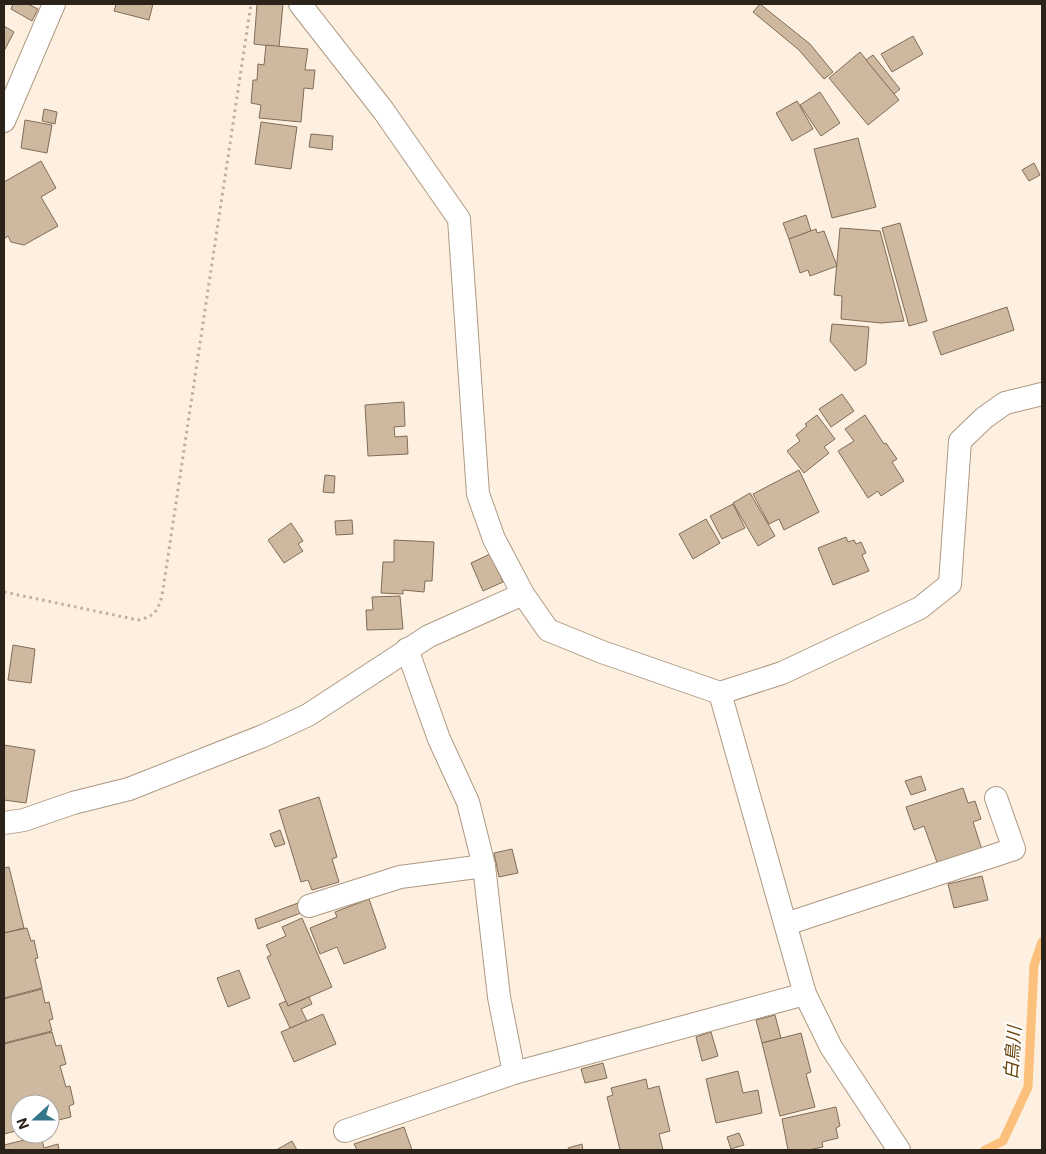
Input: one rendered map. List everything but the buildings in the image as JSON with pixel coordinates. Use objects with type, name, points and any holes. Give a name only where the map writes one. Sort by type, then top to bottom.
[{"type":"street","points":[[4,121],[54,4]]},
{"type":"street","points":[[300,4],[384,110],[459,219],[478,494],[494,539],[523,594],[548,630],[602,652],[720,693],[782,673],[920,608],[950,584],[960,440],[984,418],[1005,403],[1042,394]]},
{"type":"street","points":[[4,824],[24,820],[73,803],[129,789],[263,736],[308,715],[429,636],[523,594]]},
{"type":"street","points":[[407,649],[439,739],[468,802],[484,866],[499,997],[514,1073]]},
{"type":"street","points":[[720,693],[806,994],[831,1047],[899,1150]]},
{"type":"street","points":[[786,924],[1014,849],[996,798]]},
{"type":"street","points":[[309,906],[400,878],[484,866]]},
{"type":"street","points":[[345,1131],[514,1073],[806,994]]},
{"type":"path","points":[[4,592],[138,620],[151,617],[158,609],[164,586],[251,4]]},
{"type":"waterway","name":"白鳥川","points":[[985,1150],[1003,1141],[1028,1087],[1034,965],[1042,942]]}]
